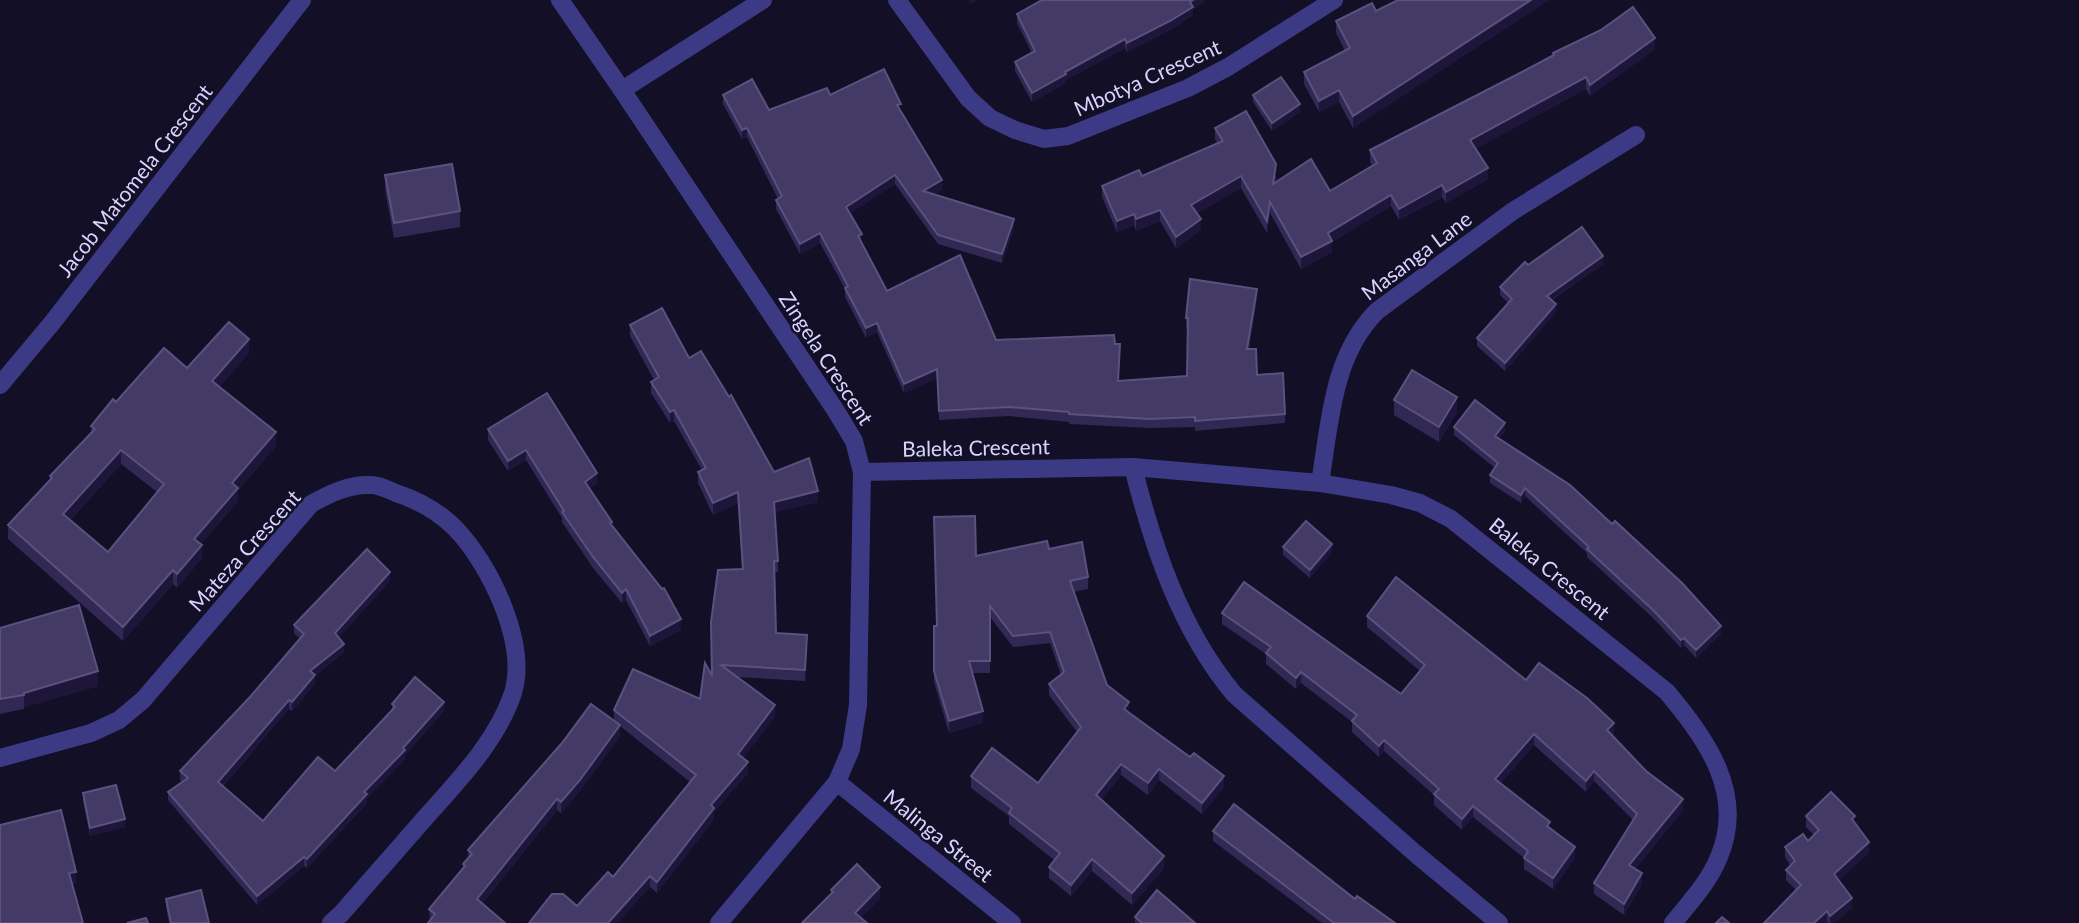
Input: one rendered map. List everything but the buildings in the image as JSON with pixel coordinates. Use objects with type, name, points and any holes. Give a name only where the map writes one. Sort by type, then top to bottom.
[{"type":"street","name":"Jacob Matomela Crescent","points":[[0,385],[52,323],[302,0]]},
{"type":"street","name":"Zingela Crescent","points":[[559,0],[836,411],[854,441],[862,472],[858,705],[851,749],[837,782],[719,923]]},
{"type":"street","points":[[622,90],[763,0]]},
{"type":"street","name":"Mbotya Crescent","points":[[897,0],[968,98],[990,118],[1015,130],[1044,139],[1068,136],[1188,88],[1228,67],[1334,0]]},
{"type":"street","name":"Masanga Lane","points":[[1320,482],[1335,391],[1343,362],[1363,325],[1377,311],[1513,211],[1636,135]]},
{"type":"street","points":[[1133,467],[1147,523],[1167,579],[1215,671],[1234,694],[1499,923]]},
{"type":"street","name":"Baleka Crescent","points":[[862,472],[1133,467],[1320,482],[1420,503],[1451,519],[1667,692],[1710,750],[1722,775],[1728,815],[1720,856],[1702,887],[1673,923]]},
{"type":"street","name":"Mateza Crescent","points":[[0,758],[92,733],[119,720],[143,700],[311,504],[335,491],[372,485],[417,500],[455,528],[488,577],[513,634],[518,670],[513,693],[499,727],[450,790],[331,923]]},
{"type":"street","name":"Malinga Street","points":[[837,782],[1012,923]]}]
